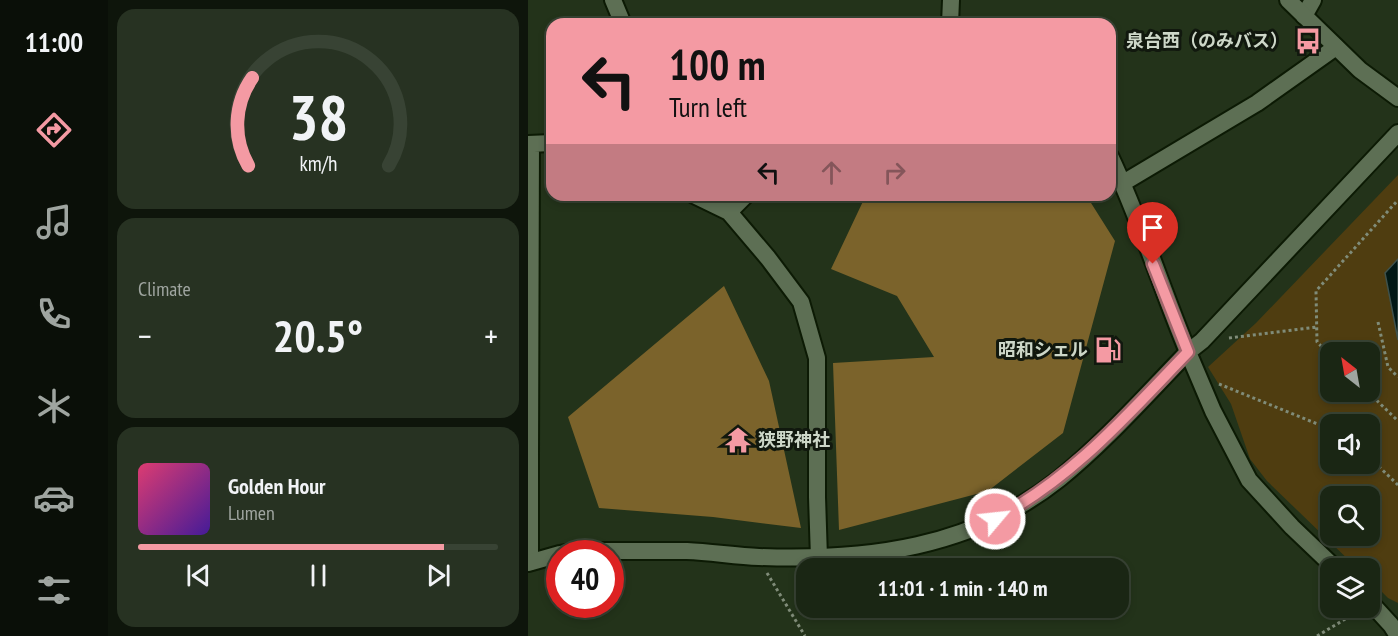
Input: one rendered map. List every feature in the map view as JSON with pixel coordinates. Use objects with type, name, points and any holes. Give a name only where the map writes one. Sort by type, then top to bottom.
[{"type":"street","points":[[613,0],[620,18]]},
{"type":"street","points":[[950,18],[951,0]]},
{"type":"street","points":[[1288,0],[1360,70],[1398,98]]},
{"type":"street","points":[[1304,16],[1313,0]]},
{"type":"street","points":[[1123,183],[1257,103],[1336,47]]},
{"type":"street","points":[[624,551],[688,551],[757,557],[860,556],[896,551],[944,539],[981,526],[1024,504],[1087,454],[1188,352],[1202,341],[1398,132]]},
{"type":"street","points":[[546,143],[530,144],[529,562],[546,558]]},
{"type":"street","points":[[1116,168],[1198,376],[1213,411],[1249,480],[1325,558]]},
{"type":"street","points":[[706,201],[729,212],[801,302],[817,358],[819,558]]},
{"type":"street","points":[[729,212],[740,201]]},
{"type":"street","points":[[1380,613],[1395,629]]},
{"type":"path","points":[[1320,345],[1317,342],[1316,291],[1398,200]]},
{"type":"path","points":[[1378,322],[1389,367],[1398,377]]},
{"type":"path","points":[[1202,341],[1317,327]]},
{"type":"path","points":[[1198,376],[1320,425]]},
{"type":"path","points":[[1378,402],[1398,421]]},
{"type":"path","points":[[1380,468],[1398,485]]},
{"type":"path","points":[[757,557],[805,636]]},
{"type":"path","points":[[1317,636],[1347,618]]},
{"type":"shaded area","points":[[1398,175],[1398,603],[1388,598],[1380,590],[1380,558],[1347,558],[1334,546],[1380,546],[1380,486],[1320,486],[1320,532],[1267,481],[1250,459],[1231,404],[1208,367],[1256,323]]},
{"type":"shaded area","points":[[863,201],[1090,201],[1115,241],[1063,433],[988,491],[839,530],[833,363],[934,357],[897,296],[831,269]]},
{"type":"shaded area","points":[[724,286],[769,381],[801,528],[713,517],[599,508],[568,417]]},
{"type":"water","points":[[1398,259],[1398,340],[1385,273]]},
{"type":"place","name":"泉台西（のみバス）","points":[[1308,41]]},
{"type":"place","name":"昭和シェル","points":[[1108,350]]},
{"type":"place","name":"狭野神社","points":[[738,440]]},
{"type":"route","points":[[995,519],[1041,492],[1087,454],[1188,352],[1153,264]]}]
